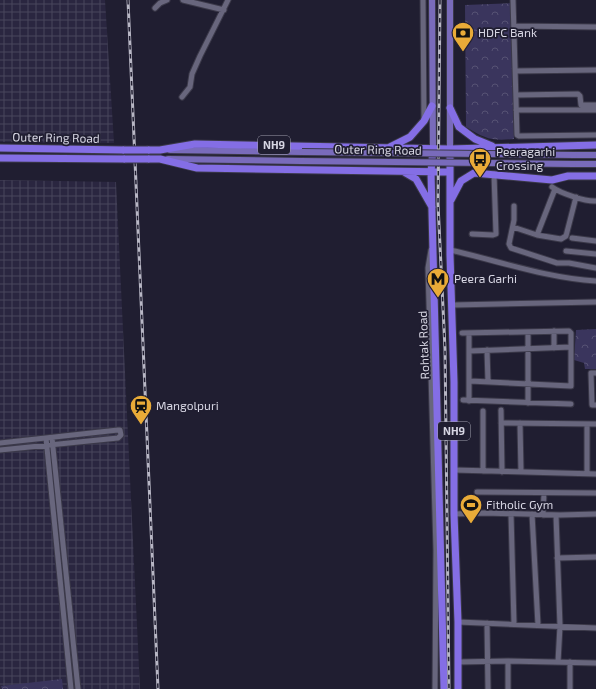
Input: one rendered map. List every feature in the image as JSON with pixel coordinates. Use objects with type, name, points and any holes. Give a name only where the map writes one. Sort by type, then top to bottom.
[{"type":"highway","points":[[388,148],[410,137],[424,121],[432,106]]},
{"type":"highway","points":[[450,108],[458,127],[475,139],[495,147]]},
{"type":"highway","name":"Outer Ring Road","points":[[0,148],[160,150],[195,144],[450,149],[596,145]]},
{"type":"highway","points":[[376,148],[376,171]]},
{"type":"highway","name":"Rohtak Road","points":[[433,149],[431,172],[432,245],[444,689]]},
{"type":"highway","name":"NH9","points":[[450,149],[450,250],[453,305],[454,514],[458,622],[458,689]]},
{"type":"highway","name":"Outer Ring Road","points":[[0,158],[160,159],[197,168],[450,172]]},
{"type":"highway","points":[[403,172],[416,179],[432,207]]},
{"type":"highway","points":[[450,202],[461,181],[474,173],[552,180],[568,176],[596,176]]},
{"type":"highway","points":[[436,670],[443,664]]},
{"type":"main road","name":"Rohtak Road","points":[[432,0],[433,149]]},
{"type":"main road","name":"NH9","points":[[450,0],[450,149]]},
{"type":"main road","name":"Outer Ring Road","points":[[160,150],[596,155]]},
{"type":"main road","name":"Outer Ring Road","points":[[160,159],[596,164]]},
{"type":"street","points":[[155,8],[160,3],[167,0]]},
{"type":"street","points":[[183,0],[224,10]]},
{"type":"street","points":[[182,97],[190,87],[192,74],[228,0]]},
{"type":"street","points":[[424,0],[424,121]]},
{"type":"street","points":[[513,0],[517,135],[596,135]]},
{"type":"street","points":[[424,17],[432,17]]},
{"type":"street","points":[[514,26],[596,27]]},
{"type":"street","points":[[515,72],[596,70]]},
{"type":"street","points":[[516,95],[578,94],[580,96],[581,105],[596,105]]},
{"type":"street","points":[[516,110],[596,110]]},
{"type":"street","points":[[472,234],[496,234],[494,174]]},
{"type":"street","points":[[537,236],[554,188],[576,197],[594,202]]},
{"type":"street","points":[[513,227],[537,236],[561,239],[564,238],[566,236],[576,197]]},
{"type":"street","points":[[514,206],[513,227],[509,244],[511,248],[557,263],[569,263],[596,268]]},
{"type":"street","points":[[572,238],[596,240]]},
{"type":"street","points":[[432,245],[428,274],[436,550],[435,689]]},
{"type":"street","points":[[450,250],[549,276],[596,281]]},
{"type":"street","points":[[566,251],[596,254]]},
{"type":"street","points":[[453,305],[596,302]]},
{"type":"street","points":[[554,331],[554,348]]},
{"type":"street","points":[[462,333],[570,331],[571,386],[470,381]]},
{"type":"street","points":[[528,332],[528,403]]},
{"type":"street","points":[[468,333],[470,381],[469,401]]},
{"type":"street","points":[[469,351],[570,347]]},
{"type":"street","points":[[487,350],[488,382]]},
{"type":"street","points":[[596,373],[591,373],[594,387],[592,405],[596,405]]},
{"type":"street","points":[[463,400],[572,404]]},
{"type":"street","points":[[501,410],[502,472]]},
{"type":"street","points":[[483,411],[484,471]]},
{"type":"street","points":[[501,423],[596,424]]},
{"type":"street","points":[[520,423],[521,472]]},
{"type":"street","points":[[587,424],[587,473]]},
{"type":"street","points":[[0,443],[118,430],[120,430],[121,435],[118,438],[0,450]]},
{"type":"street","points":[[49,438],[78,689]]},
{"type":"street","points":[[50,445],[71,689]]},
{"type":"street","points":[[454,470],[596,474]]},
{"type":"street","points":[[477,492],[596,493]]},
{"type":"street","points":[[543,515],[544,493]]},
{"type":"street","points":[[454,514],[596,514]]},
{"type":"street","points":[[512,514],[514,624]]},
{"type":"street","points":[[532,514],[538,625]]},
{"type":"street","points":[[556,515],[560,626],[558,662]]},
{"type":"street","points":[[557,558],[596,557]]},
{"type":"street","points":[[458,622],[596,628]]},
{"type":"street","points":[[487,623],[488,689]]},
{"type":"street","points":[[458,662],[508,661],[596,663]]},
{"type":"street","points":[[508,661],[508,689]]},
{"type":"street","points":[[570,662],[570,689]]},
{"type":"shaded area","points":[[0,0],[105,0],[114,143],[0,142]]},
{"type":"shaded area","points":[[0,180],[116,182],[140,689],[0,689]]},
{"type":"green space","points":[[513,3],[514,139],[500,140],[484,137],[466,127],[465,5]]},
{"type":"green space","points":[[596,329],[596,369],[585,369],[584,363],[574,360],[576,330]]},
{"type":"green space","points":[[62,679],[63,689],[2,689],[1,686]]},
{"type":"railway","points":[[128,0],[158,689]]},
{"type":"railway","points":[[440,0],[438,204],[445,349],[449,689]]},
{"type":"place","name":"HDFC Bank","points":[[463,52]]},
{"type":"place","name":"Peeragarhi Crossing","points":[[480,178]]},
{"type":"place","name":"Peera Garhi","points":[[438,298]]},
{"type":"place","name":"Mangolpuri","points":[[141,426]]},
{"type":"place","name":"Fitholic Gym","points":[[471,524]]}]
